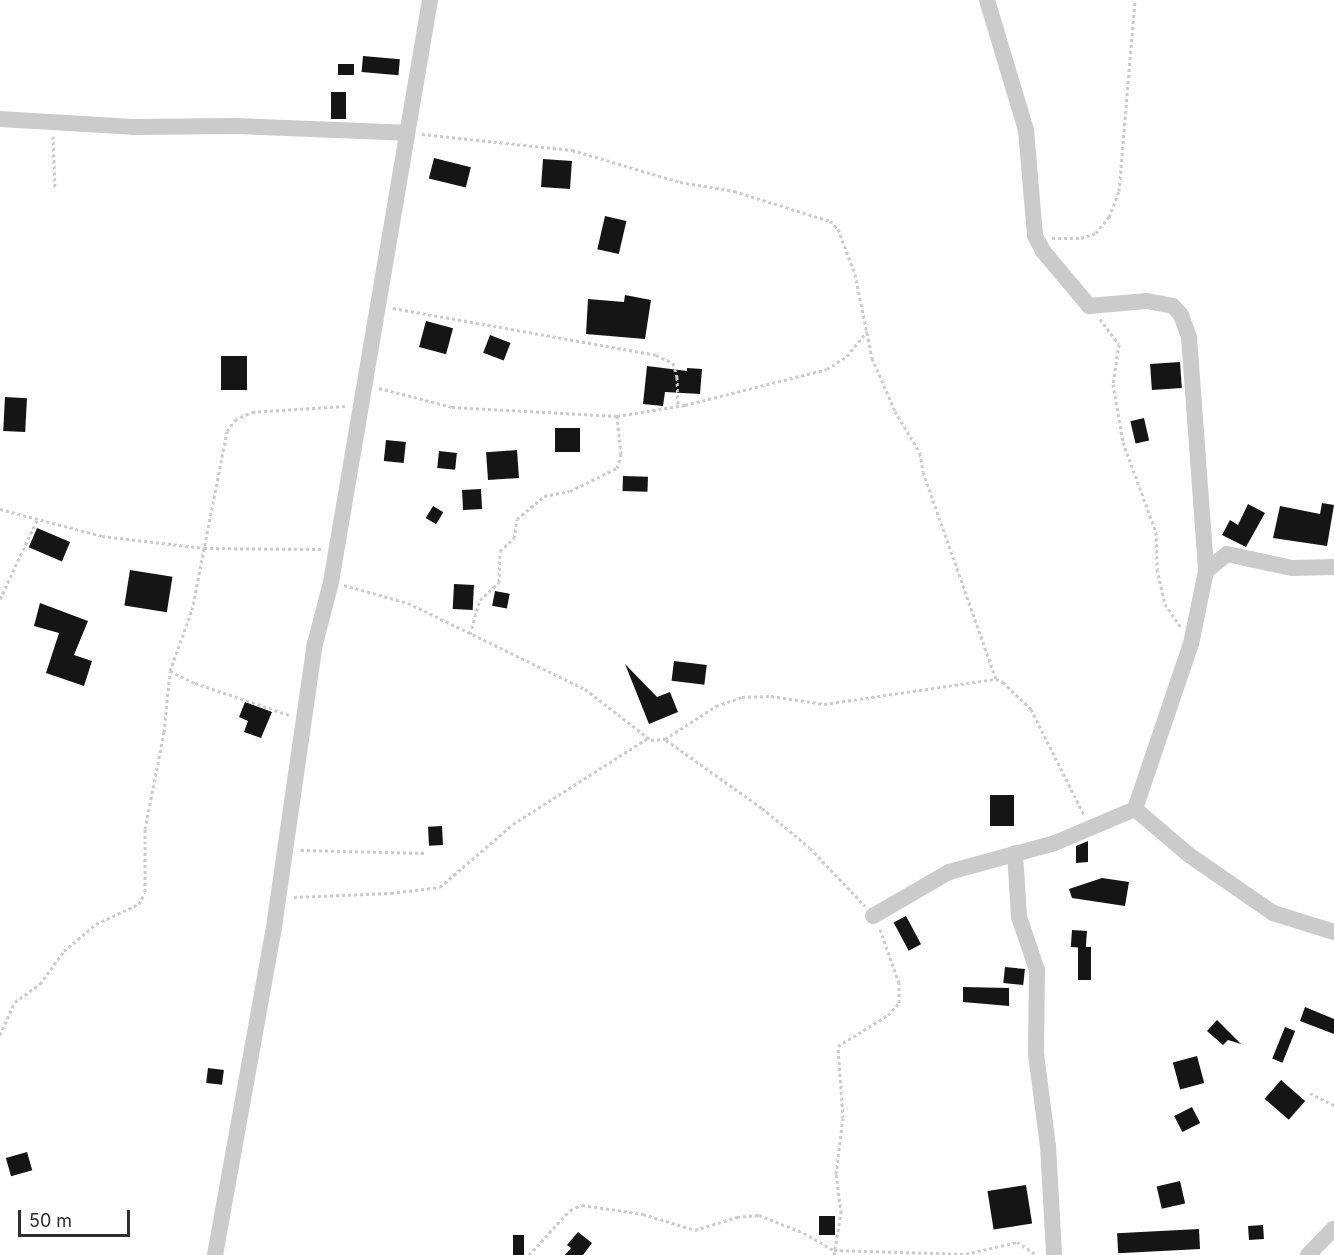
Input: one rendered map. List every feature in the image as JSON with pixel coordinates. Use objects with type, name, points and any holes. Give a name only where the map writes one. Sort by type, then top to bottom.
[{"type":"street","points":[[215,1255],[278,898],[303,719],[322,609],[331,582],[362,405],[363,383],[380,305],[429,0]]},
{"type":"street","points":[[873,916],[949,872],[1055,843],[1135,809],[1191,644],[1206,570],[1189,337],[1181,315],[1173,306],[1147,301],[1089,306],[1042,251],[1035,236],[1026,130],[987,0]]},
{"type":"street","points":[[0,119],[406,133]]},
{"type":"street","points":[[1206,570],[1227,554],[1292,568],[1334,567]]},
{"type":"street","points":[[1135,809],[1189,855],[1273,913],[1334,932]]},
{"type":"street","points":[[1015,854],[1019,917],[1036,969],[1036,1054],[1048,1146],[1054,1255]]},
{"type":"street","points":[[1308,1255],[1334,1228]]},
{"type":"path","points":[[1035,236],[1081,238],[1096,233],[1110,217],[1119,191],[1135,0]]},
{"type":"path","points":[[53,122],[55,188]]},
{"type":"path","points":[[406,133],[572,150],[680,182],[734,191],[830,221],[849,252],[868,329],[870,351],[882,382],[920,453],[996,679]]},
{"type":"path","points":[[380,305],[656,355],[673,363],[677,376],[678,407]]},
{"type":"path","points":[[1089,306],[1119,344],[1113,384],[1123,442],[1153,521],[1165,604],[1191,644]]},
{"type":"path","points":[[363,383],[452,406],[617,416],[678,407],[827,369],[847,356],[868,329]]},
{"type":"path","points":[[0,1035],[15,1002],[40,984],[64,951],[96,924],[139,904],[145,892],[145,829],[164,732],[170,671],[192,610],[227,431],[236,420],[268,409],[362,405]]},
{"type":"path","points":[[469,635],[480,600],[498,582],[500,551],[514,538],[517,519],[544,496],[570,491],[617,468],[621,454],[617,416]]},
{"type":"path","points":[[0,509],[102,536],[204,548],[335,549]]},
{"type":"path","points":[[0,599],[37,520]]},
{"type":"path","points":[[331,582],[408,603],[469,635],[585,689],[648,738],[665,739],[762,808],[810,848],[873,916],[890,950],[899,983],[899,1004],[888,1016],[838,1046],[843,1118],[836,1174],[841,1213],[834,1255]]},
{"type":"path","points":[[170,671],[195,683],[303,719]]},
{"type":"path","points":[[665,739],[716,706],[742,697],[771,696],[824,704],[996,679],[1004,682],[1032,709],[1090,828]]},
{"type":"path","points":[[278,898],[391,893],[440,887],[513,824],[648,738]]},
{"type":"path","points":[[284,850],[424,853]]},
{"type":"path","points":[[1310,1093],[1334,1106]]},
{"type":"path","points":[[529,1255],[570,1210],[582,1205],[643,1215],[695,1230],[737,1217],[759,1215],[804,1233],[834,1250],[966,1254],[1017,1242],[1037,1255]]},
{"type":"building","points":[[363,56],[400,59],[398,75],[362,72]]},
{"type":"building","points":[[338,64],[354,64],[354,75],[338,75]]},
{"type":"building","points":[[331,92],[346,92],[346,119],[331,119]]},
{"type":"building","points":[[434,158],[471,167],[466,188],[429,178]]},
{"type":"building","points":[[543,159],[572,161],[570,189],[541,187]]},
{"type":"building","points":[[605,216],[626,221],[619,254],[597,249]]},
{"type":"building","points":[[625,295],[651,300],[645,339],[586,334],[588,299],[624,302]]},
{"type":"building","points":[[426,321],[453,328],[446,354],[419,347]]},
{"type":"building","points":[[490,335],[511,343],[504,361],[483,353]]},
{"type":"building","points":[[221,356],[247,356],[247,390],[221,390]]},
{"type":"building","points":[[1180,362],[1182,388],[1152,390],[1150,364]]},
{"type":"building","points":[[647,366],[687,371],[687,368],[702,369],[700,394],[665,392],[663,406],[643,404]]},
{"type":"building","points":[[5,397],[27,398],[25,432],[3,431]]},
{"type":"building","points":[[1144,418],[1149,440],[1136,444],[1130,421]]},
{"type":"building","points":[[555,428],[580,428],[580,452],[555,452]]},
{"type":"building","points":[[386,440],[406,442],[404,463],[384,461]]},
{"type":"building","points":[[517,450],[519,478],[488,480],[486,452]]},
{"type":"building","points":[[439,451],[457,453],[455,470],[437,468]]},
{"type":"building","points":[[623,476],[648,477],[647,492],[622,491]]},
{"type":"building","points":[[481,489],[482,509],[463,510],[462,490]]},
{"type":"building","points":[[1322,503],[1334,505],[1327,546],[1273,538],[1280,506],[1320,514]]},
{"type":"building","points":[[1248,504],[1265,513],[1246,547],[1222,535],[1230,520],[1238,525]]},
{"type":"building","points":[[433,506],[443,512],[436,524],[426,518]]},
{"type":"building","points":[[37,528],[70,542],[62,561],[29,547]]},
{"type":"building","points":[[130,570],[172,577],[167,612],[124,606]]},
{"type":"building","points":[[454,584],[474,585],[473,610],[453,609]]},
{"type":"building","points":[[495,591],[510,594],[507,609],[492,606]]},
{"type":"building","points":[[40,603],[88,621],[74,655],[92,661],[84,686],[46,673],[59,633],[34,626]]},
{"type":"building","points":[[674,661],[707,665],[704,685],[672,681]]},
{"type":"building","points":[[625,664],[657,697],[670,692],[678,712],[649,724]]},
{"type":"building","points":[[245,702],[272,712],[261,738],[244,732],[248,721],[239,717]]},
{"type":"building","points":[[990,795],[1014,795],[1014,826],[990,826]]},
{"type":"building","points":[[442,826],[443,845],[429,846],[428,827]]},
{"type":"building","points":[[1088,841],[1088,862],[1076,863],[1076,846]]},
{"type":"building","points":[[1102,878],[1129,882],[1125,906],[1072,898],[1069,889]]},
{"type":"building","points":[[906,916],[921,944],[909,951],[894,923]]},
{"type":"building","points":[[1072,930],[1087,931],[1086,948],[1071,947]]},
{"type":"building","points":[[1078,947],[1091,947],[1091,980],[1078,980]]},
{"type":"building","points":[[1005,967],[1025,969],[1023,985],[1003,983]]},
{"type":"building","points":[[963,987],[1009,988],[1009,1006],[963,1002]]},
{"type":"building","points":[[1305,1007],[1334,1019],[1334,1034],[1300,1021]]},
{"type":"building","points":[[1217,1020],[1241,1044],[1228,1040],[1223,1045],[1207,1031]]},
{"type":"building","points":[[1285,1027],[1295,1031],[1282,1063],[1272,1059]]},
{"type":"building","points":[[1197,1056],[1204,1083],[1180,1090],[1173,1062]]},
{"type":"building","points":[[208,1068],[224,1070],[222,1085],[206,1083]]},
{"type":"building","points":[[1281,1080],[1305,1101],[1289,1120],[1265,1099]]},
{"type":"building","points":[[1192,1107],[1200,1123],[1182,1132],[1174,1116]]},
{"type":"building","points":[[27,1152],[32,1170],[11,1176],[6,1158]]},
{"type":"building","points":[[1180,1181],[1185,1203],[1162,1209],[1157,1186]]},
{"type":"building","points":[[1026,1185],[1032,1224],[994,1230],[987,1191]]},
{"type":"building","points":[[819,1216],[835,1216],[835,1235],[819,1235]]},
{"type":"building","points":[[1263,1225],[1264,1239],[1249,1240],[1248,1226]]},
{"type":"building","points":[[1199,1229],[1200,1249],[1118,1253],[1117,1233]]},
{"type":"building","points":[[578,1232],[592,1243],[583,1255],[565,1255],[571,1248],[567,1245]]},
{"type":"building","points":[[513,1235],[524,1235],[524,1255],[513,1255]]}]
